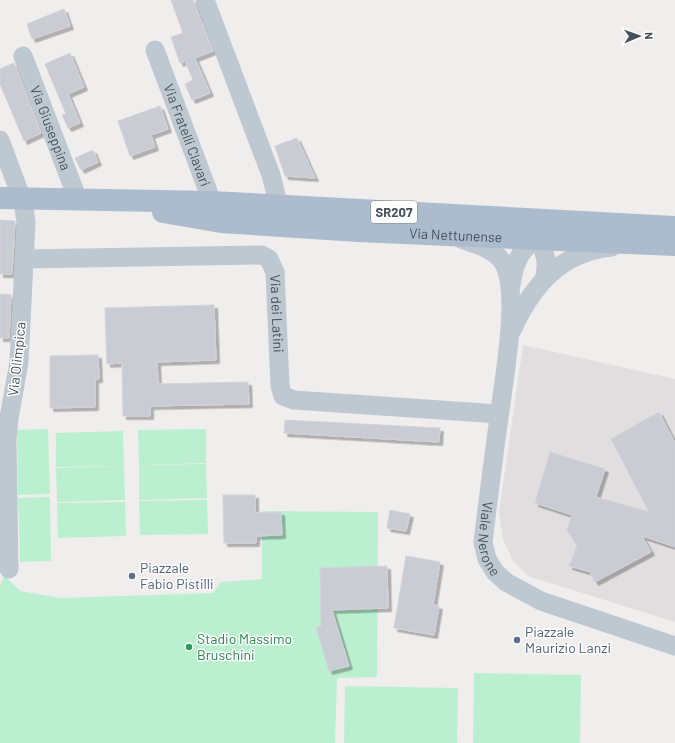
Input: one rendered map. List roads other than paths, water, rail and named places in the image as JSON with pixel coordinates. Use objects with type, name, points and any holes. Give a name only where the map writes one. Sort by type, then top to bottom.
[{"type":"main road","name":"Via Nettunense","points":[[0,198],[87,200],[212,212],[279,216],[510,218],[675,227]]},
{"type":"main road","name":"Via Nettunense","points":[[279,216],[456,237],[537,238],[634,245],[675,245]]},
{"type":"street","points":[[205,0],[271,175],[279,216]]},
{"type":"street","name":"Via Fratelli Clavari","points":[[155,50],[212,212]]},
{"type":"street","name":"Via Giuseppina","points":[[23,56],[87,200]]},
{"type":"street","name":"Via Olimpica","points":[[0,140],[22,199],[26,218],[19,362],[8,430],[9,569]]},
{"type":"street","points":[[510,218],[525,226],[537,238],[545,253],[547,262],[544,279]]},
{"type":"street","name":"Viale Nerone","points":[[565,221],[537,238],[519,256],[515,264],[510,291],[510,333],[483,542],[487,559],[495,572],[506,582],[541,601],[675,646]]},
{"type":"street","name":"Viale Nerone","points":[[456,237],[483,247],[496,255],[505,267],[510,291]]},
{"type":"street","name":"Viale Nerone","points":[[510,333],[528,299],[544,279],[583,254],[606,248],[634,245]]},
{"type":"street","name":"Via dei Latini","points":[[25,259],[262,255],[269,259],[275,272],[280,386],[283,396],[294,400],[499,414]]},
{"type":"place","name":"Piazzale Fabio Pistilli","points":[[132,576]]},
{"type":"place","name":"Piazzale Maurizio Lanzi","points":[[517,640]]},
{"type":"place","name":"Stadio Massimo Bruschini","points":[[189,647]]}]
